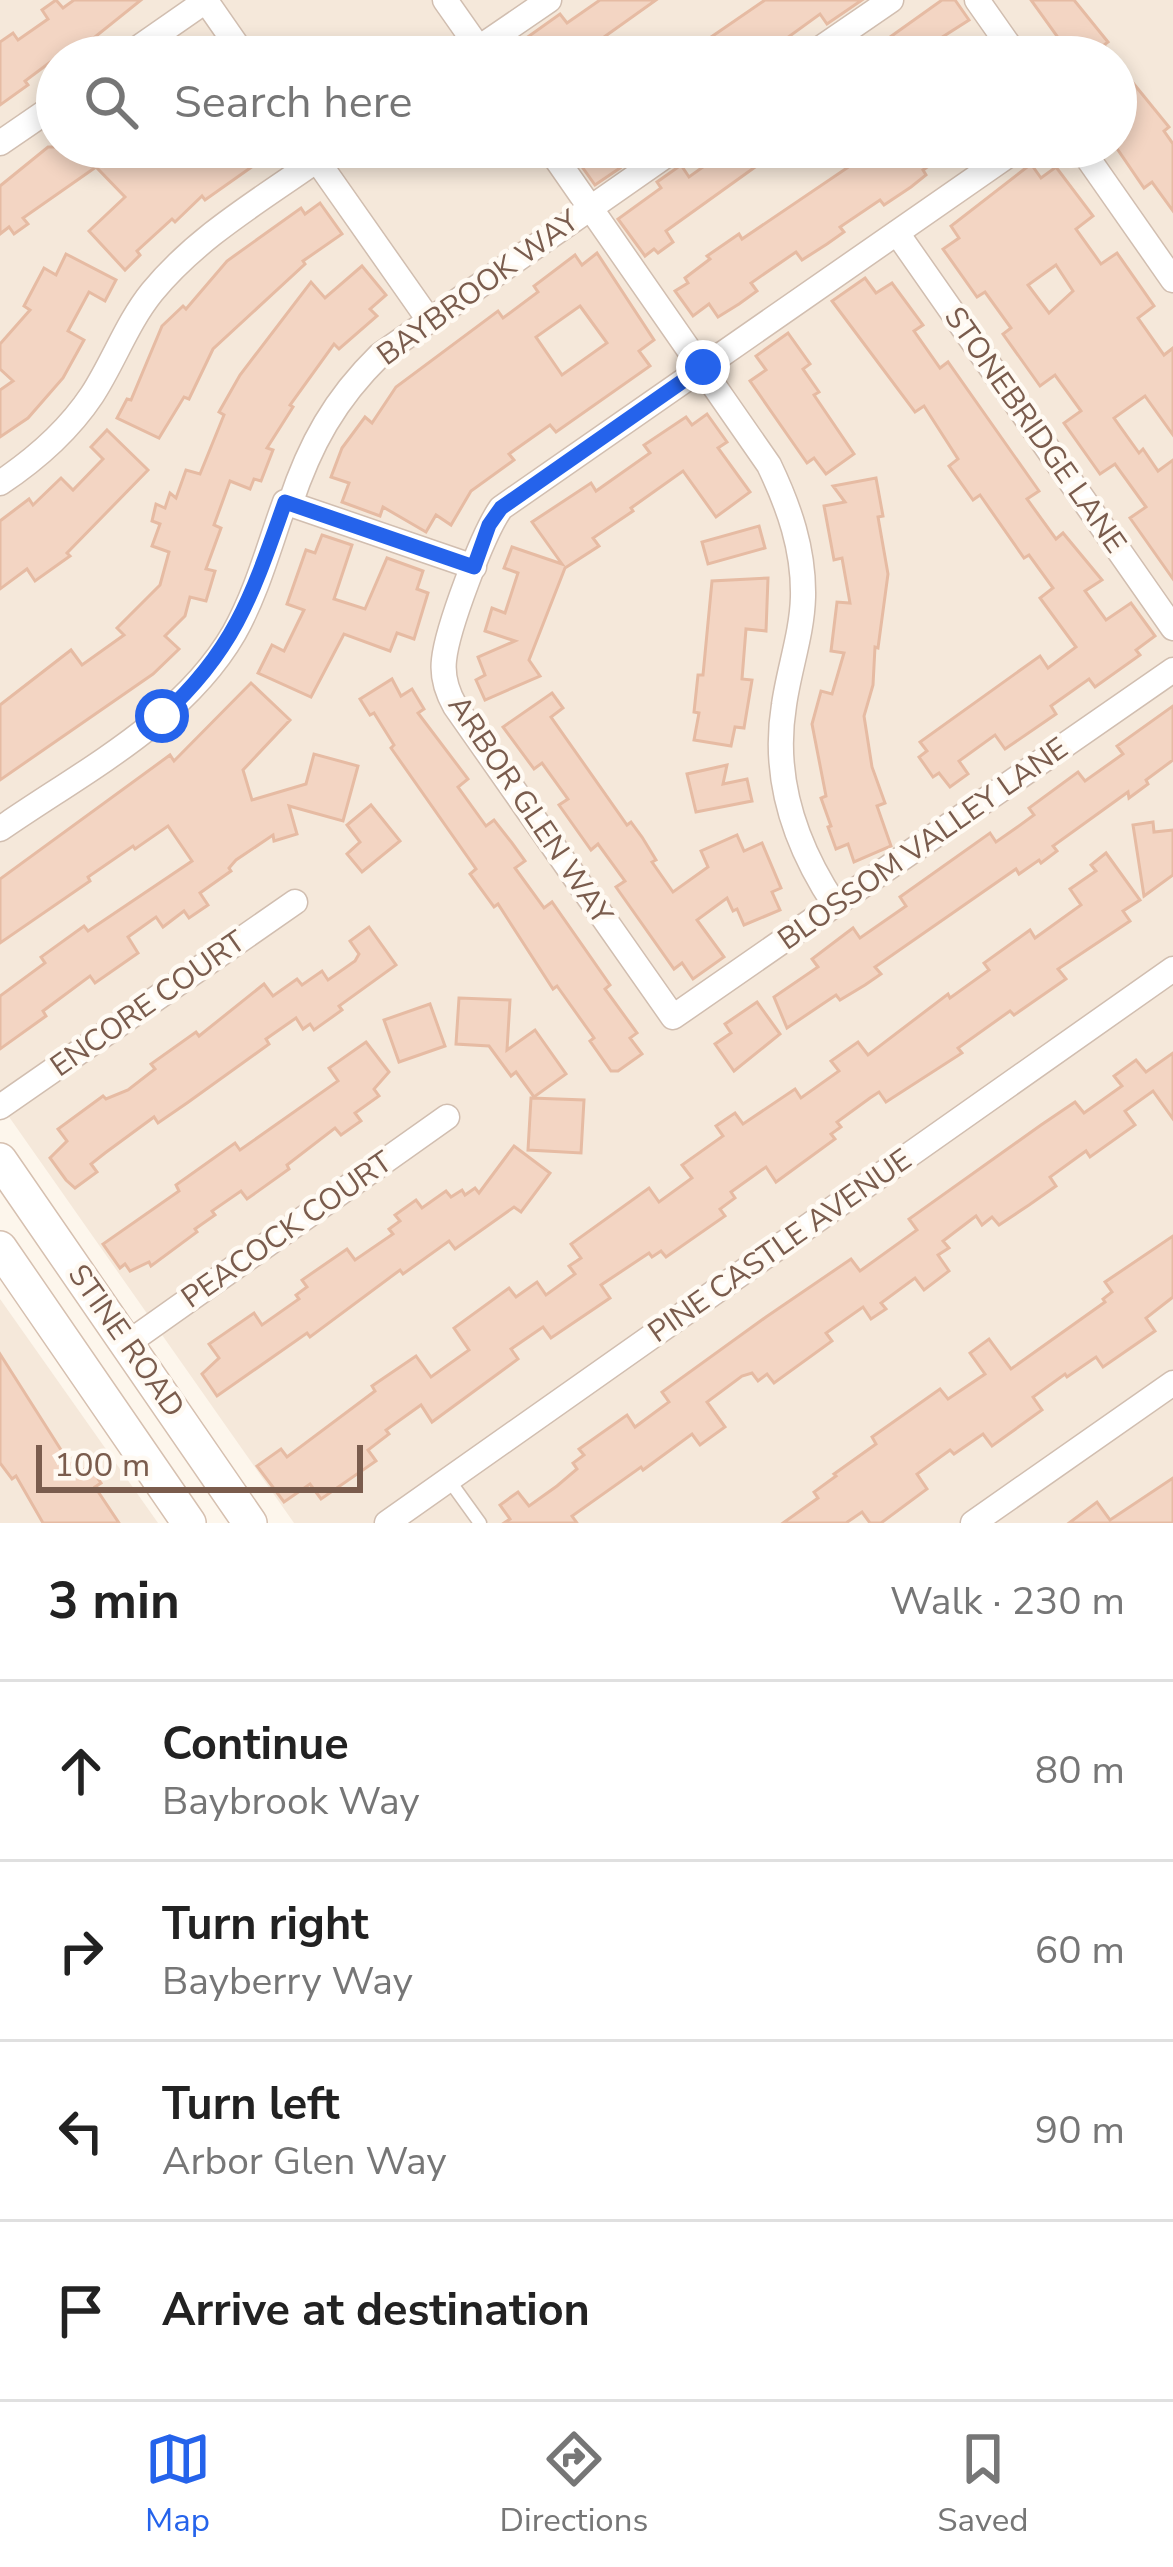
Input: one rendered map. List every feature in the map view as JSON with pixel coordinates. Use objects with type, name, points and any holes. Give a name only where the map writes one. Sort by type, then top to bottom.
[{"type":"main road","name":"STINE ROAD","points":[[0,1160],[250,1523]]},
{"type":"main road","name":"STINE ROAD","points":[[0,1248],[189,1523]]},
{"type":"main road","points":[[158,1477],[206,1523]]},
{"type":"street","points":[[155,36],[206,0],[231,36]]},
{"type":"street","points":[[445,0],[470,36]]},
{"type":"street","points":[[503,36],[549,0]]},
{"type":"street","points":[[839,36],[891,0]]},
{"type":"street","points":[[977,0],[1002,36]]},
{"type":"street","points":[[0,143],[36,118]]},
{"type":"street","points":[[0,483],[49,446],[75,418],[130,323],[172,268],[294,168]]},
{"type":"street","points":[[322,168],[429,320]]},
{"type":"street","points":[[563,168],[770,464],[797,535],[803,596],[784,706],[783,779],[801,846],[835,905]]},
{"type":"street","name":"BAYBROOK WAY","points":[[0,829],[189,692],[234,633],[285,502],[290,504],[329,412],[380,355],[648,168]]},
{"type":"street","name":"ARBOR GLEN WAY","points":[[673,1017],[449,696],[444,657],[489,525],[501,508],[990,168]]},
{"type":"street","points":[[1095,168],[1173,280]]},
{"type":"street","name":"STONEBRIDGE LANE","points":[[897,233],[1173,628]]},
{"type":"street","points":[[290,504],[474,567]]},
{"type":"street","name":"BLOSSOM VALLEY LANE","points":[[673,1017],[1173,670]]},
{"type":"street","name":"ENCORE COURT","points":[[0,1107],[296,902]]},
{"type":"street","name":"PINE CASTLE AVENUE","points":[[387,1523],[1173,969]]},
{"type":"street","name":"PEACOCK COURT","points":[[128,1343],[447,1118]]},
{"type":"street","points":[[973,1523],[1173,1383]]},
{"type":"lane","points":[[449,1480],[480,1523]]},
{"type":"shaded area","points":[[0,0],[1173,0],[1173,1523],[294,1523],[0,1104]]},
{"type":"shaded area","points":[[0,1299],[158,1523],[0,1523]]},
{"type":"building","points":[[56,0],[63,8],[74,0],[141,0],[96,36],[36,36],[36,73],[25,81],[28,85],[0,105],[0,42],[13,33],[18,40],[48,19],[42,10]]},
{"type":"building","points":[[600,0],[656,0],[605,36],[529,36],[560,14],[567,23]]},
{"type":"building","points":[[765,0],[862,0],[827,24],[820,14],[790,36],[713,36]]},
{"type":"building","points":[[942,0],[955,0],[969,20],[944,36],[891,36]]},
{"type":"building","points":[[1031,0],[1074,0],[1103,36],[1057,36]]},
{"type":"building","points":[[1137,88],[1169,127],[1164,131],[1173,144],[1173,211],[1152,182],[1144,188],[1130,168],[1137,168]]},
{"type":"building","points":[[36,157],[36,168],[95,168],[23,218],[28,224],[14,234],[9,227],[0,234],[0,186]]},
{"type":"building","points":[[97,168],[250,168],[205,200],[202,196],[175,222],[172,219],[137,251],[140,255],[125,270],[89,231],[125,197]]},
{"type":"building","points":[[583,168],[620,168],[595,185]]},
{"type":"building","points":[[677,168],[683,168],[689,177],[702,168],[754,168],[666,231],[673,242],[645,256],[618,219],[661,188],[657,182]]},
{"type":"building","points":[[847,168],[926,168],[926,175],[911,187],[884,205],[880,200],[840,227],[844,232],[827,244],[802,260],[796,252],[751,283],[757,291],[739,304],[718,317],[709,304],[693,316],[675,291],[710,259],[707,256],[739,234],[742,239]]},
{"type":"building","points":[[1026,168],[1034,168],[1041,178],[1057,168],[1093,216],[1076,229],[1101,264],[1117,253],[1154,306],[1138,318],[1164,355],[1173,348],[1173,435],[1145,396],[1114,418],[1158,471],[1173,460],[1173,579],[1130,518],[1146,507],[1115,464],[1100,474],[1064,423],[1081,411],[1055,375],[1040,386],[1003,334],[1011,328],[985,292],[977,297],[943,249],[959,238],[951,226]],"holes":[[[1056,265],[1073,291],[1049,313],[1028,285]]]},
{"type":"building","points":[[320,203],[342,234],[303,261],[213,349],[189,399],[184,397],[159,438],[117,418],[127,399],[131,400],[162,326],[183,306],[186,309],[227,261],[301,208],[305,214]]},
{"type":"building","points":[[597,253],[654,340],[639,351],[650,366],[556,432],[550,425],[509,454],[514,460],[471,491],[451,525],[436,515],[426,532],[383,507],[380,516],[342,502],[349,483],[331,477],[342,448],[365,417],[372,423],[396,387],[498,311],[503,318],[538,292],[534,286],[575,255],[582,265]],"holes":[[[580,306],[607,343],[562,375],[536,337]]]},
{"type":"building","points":[[66,254],[116,280],[105,301],[89,292],[68,331],[84,340],[63,378],[28,418],[0,437],[0,390],[13,381],[0,369],[0,344],[30,310],[24,306],[44,268],[56,275]]},
{"type":"building","points":[[362,266],[386,295],[370,309],[377,316],[339,349],[334,344],[290,405],[267,448],[273,450],[261,481],[254,479],[250,489],[230,481],[214,525],[221,528],[206,569],[215,571],[206,601],[190,597],[185,616],[165,636],[179,649],[153,674],[0,780],[0,705],[71,650],[82,665],[124,635],[117,628],[160,585],[169,552],[152,546],[160,524],[152,521],[156,504],[165,508],[170,493],[176,498],[186,470],[200,474],[224,415],[219,412],[240,375],[311,282],[325,298]]},
{"type":"building","points":[[865,278],[876,293],[892,283],[923,325],[914,331],[940,368],[948,362],[1039,491],[1027,499],[1056,539],[1063,533],[1102,580],[1085,591],[1106,620],[1131,603],[1155,636],[1136,650],[1140,655],[1095,687],[1089,679],[1051,706],[1056,714],[1005,749],[995,735],[959,761],[968,774],[950,787],[939,773],[933,777],[919,757],[927,751],[920,742],[1040,656],[1048,668],[1076,647],[1040,598],[1053,588],[1029,555],[1024,558],[980,495],[973,500],[949,466],[958,459],[924,406],[915,412],[832,301]]},
{"type":"building","points":[[788,333],[810,364],[803,369],[819,392],[814,395],[854,454],[826,474],[814,458],[807,463],[750,381],[766,370],[756,356]]},
{"type":"building","points":[[707,414],[727,442],[718,448],[750,492],[716,517],[683,471],[631,508],[593,538],[599,546],[565,568],[529,660],[540,676],[485,700],[476,680],[485,675],[478,657],[515,641],[485,631],[492,608],[505,613],[518,573],[504,568],[512,547],[562,564],[532,522],[591,483],[596,491],[650,453],[644,445],[686,417],[692,425]]},
{"type":"building","points":[[107,430],[148,470],[67,553],[70,556],[35,581],[27,569],[0,589],[0,521],[29,499],[33,505],[61,478],[73,490],[103,459],[91,447]]},
{"type":"building","points":[[876,478],[888,574],[873,685],[864,716],[872,767],[885,803],[877,806],[891,846],[854,862],[848,844],[836,849],[828,827],[812,724],[821,691],[832,694],[844,653],[831,651],[837,602],[850,603],[842,558],[834,560],[824,506],[845,502],[833,486]]},
{"type":"building","points":[[759,526],[765,548],[708,564],[702,542]]},
{"type":"building","points":[[322,535],[352,545],[334,599],[365,609],[387,558],[423,571],[417,589],[428,593],[414,639],[397,633],[390,651],[344,634],[311,697],[258,673],[272,645],[284,651],[304,610],[287,604],[306,550],[315,553]]},
{"type":"building","points":[[768,578],[766,631],[746,629],[742,679],[752,680],[744,728],[735,727],[731,746],[694,740],[712,581]]},
{"type":"building","points":[[392,679],[401,696],[412,689],[424,709],[418,713],[468,779],[458,787],[486,826],[494,820],[512,843],[525,861],[515,868],[544,908],[552,902],[610,985],[605,989],[637,1033],[630,1038],[642,1054],[618,1071],[611,1071],[557,986],[553,989],[498,904],[494,907],[470,874],[476,869],[391,748],[394,745],[374,713],[370,715],[360,699]]},
{"type":"building","points":[[251,683],[290,720],[243,770],[252,800],[306,784],[314,754],[358,766],[343,821],[289,806],[297,834],[274,841],[273,835],[236,860],[231,871],[200,893],[208,905],[189,918],[184,911],[163,927],[156,917],[128,937],[138,953],[95,983],[90,976],[0,1049],[0,996],[45,963],[41,957],[84,926],[88,931],[192,861],[168,826],[88,877],[90,881],[0,943],[0,879],[170,755],[174,761]]},
{"type":"building","points":[[552,693],[563,708],[551,717],[627,825],[631,822],[642,837],[673,892],[708,867],[701,851],[737,835],[744,851],[762,843],[781,888],[772,892],[780,910],[744,925],[727,898],[697,920],[724,957],[693,979],[682,963],[674,969],[616,887],[625,881],[598,844],[591,850],[559,805],[568,799],[542,763],[534,769],[503,727]]},
{"type":"building","points":[[1173,706],[1173,760],[1146,780],[1148,784],[1129,798],[1128,792],[1053,846],[1057,851],[1041,863],[1019,874],[1016,869],[875,967],[881,974],[865,985],[840,1000],[836,995],[787,1028],[774,997],[818,967],[812,959],[853,928],[860,938],[906,906],[900,897],[990,833],[996,842],[1016,828],[1034,815],[1029,808],[1078,772],[1085,781],[1123,754],[1117,746]]},
{"type":"building","points":[[727,765],[723,784],[747,779],[752,801],[696,812],[687,774]]},
{"type":"building","points":[[371,805],[400,841],[362,872],[347,854],[360,842],[347,825]]},
{"type":"building","points":[[1153,822],[1154,832],[1173,830],[1173,875],[1144,896],[1133,825]]},
{"type":"building","points":[[1106,853],[1140,900],[1123,911],[1130,921],[1058,969],[1066,979],[1014,1015],[1010,1011],[958,1048],[962,1053],[886,1102],[879,1092],[870,1098],[837,1122],[841,1127],[831,1134],[835,1139],[776,1182],[766,1167],[731,1192],[735,1198],[720,1209],[725,1216],[666,1257],[661,1251],[652,1257],[649,1253],[601,1285],[610,1298],[551,1338],[543,1327],[511,1349],[518,1359],[432,1422],[421,1405],[368,1450],[376,1461],[321,1499],[310,1484],[284,1502],[257,1466],[281,1449],[287,1457],[416,1356],[431,1377],[469,1350],[454,1328],[509,1288],[516,1297],[537,1282],[546,1295],[575,1274],[569,1266],[581,1258],[571,1244],[649,1188],[659,1202],[692,1178],[682,1165],[723,1136],[716,1126],[735,1113],[743,1124],[795,1089],[801,1098],[839,1071],[831,1061],[858,1042],[868,1055],[948,994],[950,998],[989,970],[984,963],[1030,930],[1035,938],[1081,905],[1070,889],[1096,871],[1091,865]]},
{"type":"building","points":[[369,927],[396,965],[314,1030],[310,1024],[303,1029],[296,1018],[266,1039],[269,1044],[187,1103],[158,1123],[154,1117],[105,1153],[91,1164],[97,1172],[75,1188],[66,1180],[50,1158],[67,1141],[58,1129],[103,1096],[106,1099],[128,1090],[155,1069],[151,1064],[196,1032],[199,1036],[264,984],[273,996],[297,979],[302,985],[322,971],[328,980],[355,961],[359,954],[350,941]]},
{"type":"building","points":[[459,998],[510,1000],[507,1050],[535,1030],[566,1074],[534,1097],[489,1046],[456,1044]]},
{"type":"building","points":[[757,1002],[780,1034],[734,1071],[715,1044],[731,1033],[725,1024]]},
{"type":"building","points":[[430,1004],[445,1046],[399,1062],[384,1020]]},
{"type":"building","points":[[366,1042],[389,1072],[374,1089],[379,1096],[355,1113],[361,1121],[341,1135],[335,1128],[247,1199],[241,1191],[212,1211],[215,1215],[197,1232],[151,1266],[149,1262],[130,1271],[125,1264],[120,1268],[103,1244],[179,1191],[176,1185],[235,1143],[240,1150],[338,1081],[329,1068]]},
{"type":"building","points":[[1173,1053],[1173,1119],[1153,1091],[1125,1111],[1135,1125],[1090,1157],[1086,1151],[1050,1177],[1056,1186],[999,1225],[992,1217],[982,1225],[976,1216],[943,1241],[949,1248],[938,1255],[949,1271],[924,1290],[915,1278],[881,1303],[886,1309],[871,1319],[863,1307],[826,1333],[832,1341],[774,1383],[767,1374],[758,1381],[752,1373],[742,1376],[707,1402],[725,1427],[700,1445],[692,1434],[643,1470],[641,1467],[572,1516],[577,1523],[504,1523],[510,1519],[500,1505],[518,1492],[529,1506],[577,1469],[573,1463],[584,1455],[579,1449],[627,1415],[635,1427],[669,1402],[662,1392],[766,1317],[851,1259],[860,1271],[917,1230],[909,1219],[1041,1125],[1075,1102],[1084,1113],[1122,1086],[1114,1076],[1136,1060],[1146,1072]]},
{"type":"building","points":[[531,1098],[584,1100],[581,1153],[528,1150]]},
{"type":"building","points":[[514,1146],[550,1173],[521,1212],[514,1207],[455,1249],[449,1241],[403,1274],[400,1270],[310,1337],[307,1333],[217,1396],[202,1374],[219,1358],[209,1344],[254,1313],[262,1325],[299,1299],[296,1295],[307,1287],[302,1280],[347,1249],[355,1260],[393,1234],[389,1229],[400,1221],[395,1215],[416,1200],[422,1208],[446,1191],[451,1197],[475,1188],[479,1193]]},
{"type":"building","points":[[1173,1236],[1173,1297],[1146,1318],[1155,1331],[1103,1367],[1096,1357],[1065,1374],[1033,1397],[1042,1410],[992,1446],[983,1434],[954,1454],[950,1450],[917,1474],[927,1489],[881,1523],[870,1523],[862,1512],[846,1523],[783,1523],[818,1498],[814,1492],[834,1474],[876,1444],[872,1437],[940,1389],[948,1399],[985,1374],[970,1353],[989,1339],[1011,1369],[1105,1302],[1112,1292],[1105,1282]]},
{"type":"building","points":[[0,1354],[70,1464],[74,1462],[81,1472],[89,1466],[101,1483],[95,1487],[119,1523],[43,1523],[16,1476],[12,1479],[0,1463]]},
{"type":"building","points":[[1173,1478],[1173,1523],[1069,1523],[1097,1502],[1110,1520]]},
{"type":"route","points":[[162,716],[189,692],[234,633],[285,502],[474,567],[489,525],[501,508],[703,367]]}]
